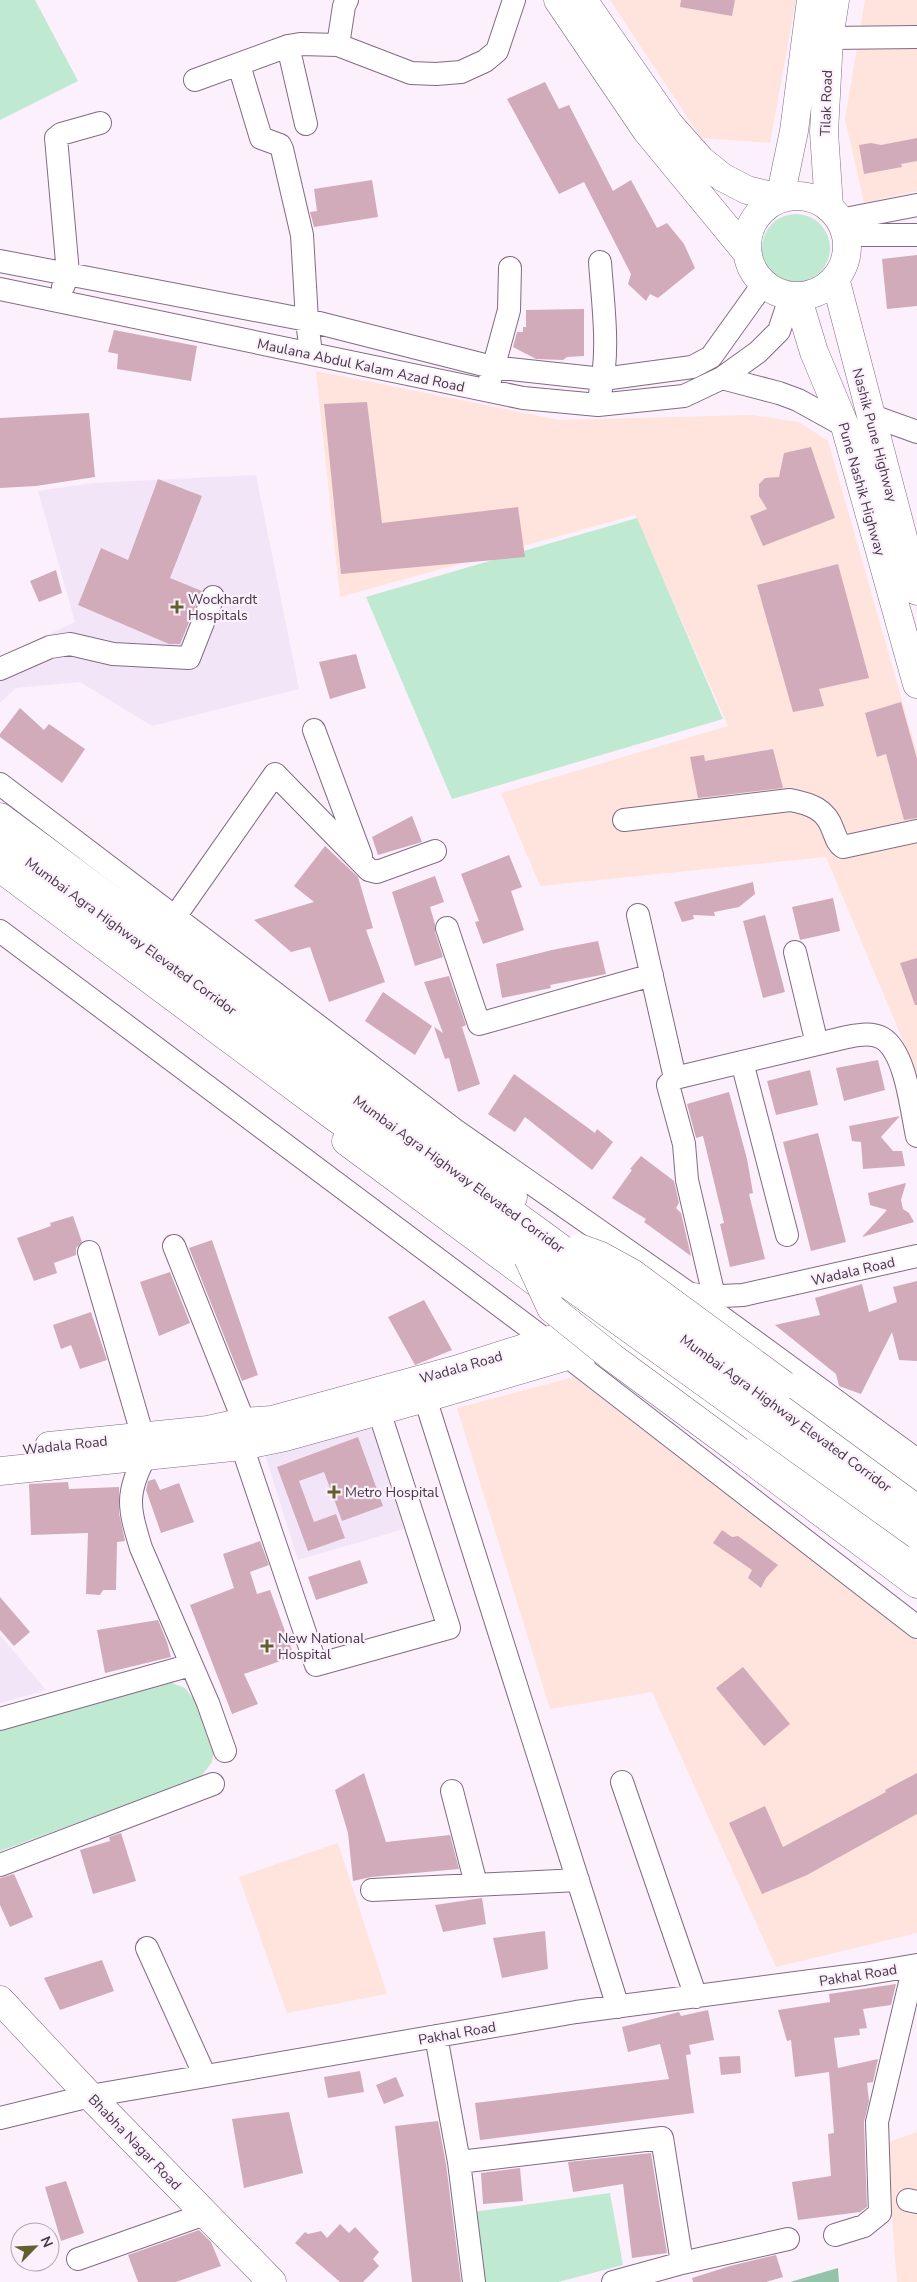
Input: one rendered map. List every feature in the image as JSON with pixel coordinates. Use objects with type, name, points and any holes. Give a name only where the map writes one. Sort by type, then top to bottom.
[{"type":"main road","points":[[558,0],[646,130],[748,254],[757,275],[764,284],[777,291],[794,296],[815,292],[835,278],[845,258],[838,221],[818,200],[806,196],[780,198],[768,205],[754,220],[747,240],[748,254]]},
{"type":"main road","points":[[583,0],[669,124],[701,160],[722,177],[747,190],[780,198]]},
{"type":"main road","name":"Tilak Road","points":[[780,198],[794,132],[811,0]]},
{"type":"main road","name":"Tilak Road","points":[[835,0],[829,38],[824,132],[838,221]]},
{"type":"main road","name":"Nashik Pune Highway","points":[[835,278],[917,591]]},
{"type":"main road","name":"Pune Nashik Highway","points":[[794,296],[814,352],[845,426],[917,684]]},
{"type":"main road","points":[[0,817],[691,1306],[917,1497]]},
{"type":"main road","name":"Mumbai Agra Highway Elevated Corridor","points":[[0,839],[917,1535]]},
{"type":"main road","name":"Mumbai Agra Highway Elevated Corridor","points":[[0,868],[324,1109],[533,1244],[917,1509]]},
{"type":"main road","points":[[0,884],[917,1565]]},
{"type":"main road","points":[[917,1484],[632,1273],[600,1256],[533,1244],[551,1308],[613,1358],[917,1584]]},
{"type":"main road","points":[[557,1349],[691,1306]]},
{"type":"main road","name":"Wadala Road","points":[[0,1465],[243,1434],[285,1437],[425,1398],[557,1349]]},
{"type":"main road","name":"Wadala Road","points":[[243,1434],[272,1420],[455,1370],[557,1349]]},
{"type":"main road","name":"Bhabha Nagar Road","points":[[0,2000],[90,2096],[272,2282]]},
{"type":"street","points":[[338,45],[344,6],[348,0]]},
{"type":"street","points":[[195,80],[288,46],[300,44],[338,45],[410,73],[436,74],[461,72],[485,61],[497,51],[514,0]]},
{"type":"street","points":[[829,38],[917,36]]},
{"type":"street","points":[[288,46],[306,124]]},
{"type":"street","points":[[239,64],[261,138],[280,145],[282,149],[302,236],[311,354]]},
{"type":"street","points":[[58,302],[68,273],[56,138],[61,134],[100,123]]},
{"type":"street","points":[[838,221],[917,205]]},
{"type":"street","points":[[838,221],[917,235]]},
{"type":"street","points":[[0,261],[307,320],[492,367],[604,379],[692,367],[702,363],[711,357],[764,284]]},
{"type":"street","points":[[598,404],[604,379],[606,340],[600,262]]},
{"type":"street","points":[[488,391],[492,367],[508,316],[510,268]]},
{"type":"street","name":"Maulana Abdul Kalam Azad Road","points":[[0,289],[523,398],[598,404],[684,396],[722,378],[758,352],[776,336],[794,296]]},
{"type":"street","points":[[722,378],[779,392],[798,400],[845,426]]},
{"type":"street","points":[[870,415],[917,432]]},
{"type":"street","points":[[0,669],[50,647],[70,644],[113,654],[189,658],[213,597]]},
{"type":"street","points":[[314,730],[364,864]]},
{"type":"street","points":[[174,918],[274,774],[369,870],[378,872],[436,851]]},
{"type":"street","points":[[0,784],[174,918],[691,1306],[917,1460]]},
{"type":"street","points":[[624,820],[790,800],[808,804],[821,810],[830,821],[838,844],[843,847],[917,831]]},
{"type":"street","points":[[638,915],[675,1078]]},
{"type":"street","points":[[447,928],[479,1024],[652,975]]},
{"type":"street","points":[[0,931],[557,1349],[917,1627]]},
{"type":"street","points":[[794,952],[817,1044]]},
{"type":"street","points":[[691,1306],[684,1144],[668,1085],[675,1078],[864,1034],[880,1037],[892,1046],[911,1083],[917,1136]]},
{"type":"street","points":[[742,1062],[787,1235]]},
{"type":"street","points":[[174,1246],[243,1434],[316,1664],[449,1628],[379,1411]]},
{"type":"street","points":[[89,1252],[144,1447],[130,1498],[133,1522],[141,1548],[225,1750]]},
{"type":"street","name":"Wadala Road","points":[[691,1306],[917,1256]]},
{"type":"street","points":[[425,1398],[618,2007]]},
{"type":"street","points":[[0,1720],[191,1665]]},
{"type":"street","points":[[622,1782],[696,1997]]},
{"type":"street","points":[[0,1865],[213,1784]]},
{"type":"street","points":[[452,1791],[476,1884]]},
{"type":"street","points":[[372,1890],[578,1880]]},
{"type":"street","points":[[147,1948],[205,2076]]},
{"type":"street","points":[[835,2235],[864,2226],[880,2214],[877,2122],[916,1966]]},
{"type":"street","name":"Pakhal Road","points":[[0,2118],[90,2096],[576,2012],[916,1966]]},
{"type":"street","points":[[436,2036],[459,2162],[474,2282]]},
{"type":"street","points":[[459,2162],[662,2138],[682,2263]]},
{"type":"street","points":[[78,2259],[205,2214]]},
{"type":"street","points":[[613,2282],[682,2263],[788,2239]]},
{"type":"shaded area","points":[[610,0],[796,0],[770,143],[701,138]]},
{"type":"shaded area","points":[[865,0],[917,0],[917,191],[864,203],[845,119]]},
{"type":"shaded area","points":[[316,371],[559,420],[752,415],[799,422],[828,441],[917,753],[917,1074],[826,857],[540,886],[501,793],[728,726],[635,515],[340,597]]},
{"type":"shaded area","name":"Wockhardt Hospitals","points":[[256,475],[299,689],[152,726],[80,682],[16,688],[0,703],[0,657],[75,622],[38,491],[92,483]]},
{"type":"shaded area","points":[[574,1377],[917,1641],[917,1933],[776,1967],[652,1692],[550,1709],[457,1408]]},
{"type":"shaded area","name":"Metro Hospital","points":[[372,1427],[404,1529],[298,1560],[265,1455]]},
{"type":"shaded area","points":[[0,1635],[46,1690],[0,1703]]},
{"type":"shaded area","points":[[338,1843],[387,1994],[287,2013],[239,1877]]},
{"type":"shaded area","points":[[917,2132],[917,2282],[897,2282],[886,2143]]},
{"type":"green space","points":[[0,0],[35,0],[78,81],[0,120]]},
{"type":"green space","points":[[796,214],[809,217],[820,224],[827,235],[830,248],[827,261],[820,272],[809,279],[796,282],[783,279],[772,272],[765,261],[762,248],[765,235],[772,224],[783,217]]},
{"type":"green space","points":[[637,518],[723,719],[452,799],[366,597]]},
{"type":"green space","points":[[167,1681],[185,1688],[198,1705],[215,1744],[212,1762],[200,1778],[0,1851],[0,1729]]},
{"type":"green space","points":[[610,2193],[623,2265],[558,2282],[480,2282],[473,2212]]},
{"type":"green space","points":[[838,2268],[839,2282],[790,2282]]},
{"type":"building","points":[[681,0],[735,0],[732,16],[680,7]]},
{"type":"building","points":[[545,82],[559,109],[569,105],[613,191],[631,180],[657,228],[667,223],[684,244],[695,268],[658,298],[650,294],[646,301],[628,284],[631,274],[584,182],[559,194],[507,99]]},
{"type":"building","points":[[917,138],[917,161],[901,164],[902,167],[864,174],[859,145],[871,143],[881,145]]},
{"type":"building","points":[[372,180],[378,217],[314,227],[310,212],[317,211],[314,189]]},
{"type":"building","points":[[917,255],[917,306],[887,309],[882,259]]},
{"type":"building","points":[[584,309],[584,356],[567,357],[563,360],[536,359],[513,347],[517,332],[523,332],[523,327],[526,327],[526,310]]},
{"type":"building","points":[[114,330],[197,346],[191,381],[117,369],[118,354],[108,352]]},
{"type":"building","points":[[367,402],[382,523],[518,507],[525,557],[341,574],[324,404]]},
{"type":"building","points":[[89,413],[95,477],[36,486],[0,488],[0,418]]},
{"type":"building","points":[[811,447],[835,518],[763,546],[750,516],[767,509],[759,496],[759,484],[765,478],[779,477],[784,453]]},
{"type":"building","points":[[158,479],[202,496],[170,578],[202,591],[180,644],[169,644],[78,605],[101,548],[128,560]]},
{"type":"building","points":[[838,564],[869,678],[819,689],[824,706],[793,712],[757,585]]},
{"type":"building","points":[[56,570],[62,593],[39,602],[30,581]]},
{"type":"building","points":[[356,654],[366,688],[330,699],[319,662]]},
{"type":"building","points":[[901,702],[917,759],[917,818],[904,820],[886,754],[877,757],[865,713]]},
{"type":"building","points":[[20,708],[44,730],[49,724],[85,749],[62,783],[0,737],[0,734]]},
{"type":"building","points":[[773,749],[783,788],[698,798],[690,757],[704,755],[705,761]]},
{"type":"building","points":[[412,816],[422,842],[378,855],[372,837]]},
{"type":"building","points":[[325,846],[358,877],[373,928],[366,930],[385,982],[329,1002],[310,947],[291,952],[254,920],[314,902],[294,886]]},
{"type":"building","points":[[509,855],[522,887],[511,891],[524,930],[483,944],[475,922],[479,921],[461,874]]},
{"type":"building","points":[[435,876],[444,902],[430,907],[443,957],[415,966],[392,892]]},
{"type":"building","points":[[753,882],[755,894],[739,907],[714,912],[715,916],[693,915],[694,919],[682,922],[674,902]]},
{"type":"building","points":[[833,898],[840,931],[800,940],[792,907]]},
{"type":"building","points":[[765,915],[785,992],[763,998],[743,921]]},
{"type":"building","points":[[598,941],[606,974],[550,985],[551,988],[502,998],[496,964]]},
{"type":"building","points":[[917,958],[917,1005],[915,1005],[900,963]]},
{"type":"building","points":[[449,976],[466,1025],[462,1027],[480,1084],[458,1092],[449,1058],[445,1059],[434,1027],[443,1033],[424,982]]},
{"type":"building","points":[[383,992],[432,1026],[415,1055],[365,1021]]},
{"type":"building","points":[[878,1060],[885,1090],[844,1101],[836,1068]]},
{"type":"building","points":[[810,1070],[818,1105],[776,1115],[767,1081]]},
{"type":"building","points":[[514,1074],[595,1133],[597,1129],[613,1142],[592,1170],[525,1117],[515,1132],[488,1114]]},
{"type":"building","points":[[729,1092],[747,1159],[753,1193],[749,1194],[765,1259],[730,1267],[720,1224],[724,1223],[703,1136],[696,1138],[687,1104]]},
{"type":"building","points":[[900,1116],[881,1137],[893,1151],[902,1151],[905,1166],[863,1169],[861,1142],[852,1141],[849,1126]]},
{"type":"building","points":[[818,1133],[846,1242],[811,1251],[783,1142]]},
{"type":"building","points":[[641,1156],[674,1181],[679,1203],[676,1208],[681,1213],[691,1256],[644,1222],[646,1219],[612,1198],[632,1170],[630,1169]]},
{"type":"building","points":[[906,1183],[901,1200],[903,1209],[909,1213],[914,1222],[862,1237],[887,1210],[870,1205],[868,1193]]},
{"type":"building","points":[[73,1216],[82,1242],[76,1248],[76,1255],[54,1263],[57,1273],[34,1281],[17,1238],[51,1226],[50,1223]]},
{"type":"building","points":[[212,1240],[258,1375],[242,1381],[189,1248]]},
{"type":"building","points":[[170,1272],[190,1323],[159,1336],[140,1282]]},
{"type":"building","points":[[917,1281],[917,1361],[899,1360],[892,1332],[861,1394],[839,1386],[836,1374],[775,1325],[820,1315],[815,1298],[862,1284],[869,1312],[897,1302],[893,1287]]},
{"type":"building","points":[[424,1300],[452,1350],[415,1365],[388,1317]]},
{"type":"building","points":[[91,1312],[107,1360],[80,1369],[71,1345],[61,1349],[53,1325]]},
{"type":"building","points":[[358,1437],[383,1506],[342,1521],[324,1472],[299,1481],[314,1522],[336,1514],[345,1538],[308,1551],[277,1467]]},
{"type":"building","points":[[155,1479],[160,1490],[179,1483],[194,1522],[161,1533],[146,1490],[148,1481]]},
{"type":"building","points":[[68,1482],[69,1489],[119,1487],[119,1513],[125,1541],[117,1542],[116,1590],[103,1590],[100,1595],[86,1594],[88,1533],[31,1535],[29,1484]]},
{"type":"building","points":[[722,1530],[732,1537],[738,1536],[778,1565],[766,1578],[761,1588],[748,1578],[752,1570],[713,1543]]},
{"type":"building","points":[[260,1541],[269,1565],[250,1572],[257,1594],[270,1590],[294,1656],[244,1674],[258,1704],[232,1714],[190,1605],[234,1588],[223,1554]]},
{"type":"building","points":[[360,1560],[368,1583],[316,1600],[308,1577]]},
{"type":"building","points":[[0,1597],[30,1632],[14,1646],[0,1630]]},
{"type":"building","points":[[158,1620],[171,1657],[105,1673],[97,1630]]},
{"type":"building","points":[[743,1667],[790,1724],[764,1746],[716,1688]]},
{"type":"building","points":[[364,1773],[386,1842],[450,1835],[459,1869],[371,1877],[353,1881],[348,1833],[335,1790]]},
{"type":"building","points":[[917,1773],[917,1814],[807,1875],[762,1894],[729,1823],[765,1806],[783,1847],[886,1792],[885,1790]]},
{"type":"building","points":[[121,1833],[136,1881],[93,1894],[80,1850],[110,1841],[109,1837]]},
{"type":"building","points":[[14,1874],[33,1917],[10,1927],[0,1905],[0,1878]]},
{"type":"building","points":[[482,1898],[486,1924],[443,1932],[435,1905]]},
{"type":"building","points":[[545,1931],[548,1969],[502,1978],[493,1938]]},
{"type":"building","points":[[102,1960],[114,1991],[60,2010],[44,1978]]},
{"type":"building","points":[[896,1984],[891,2005],[863,2009],[867,2028],[859,2029],[860,2035],[834,2038],[838,2068],[878,2059],[873,2082],[867,2083],[869,2101],[864,2122],[867,2207],[860,2212],[798,2220],[792,2182],[831,2176],[828,2134],[834,2133],[829,2072],[795,2077],[791,2040],[787,2041],[778,2010],[830,2002],[829,1994]]},
{"type":"building","points":[[708,2010],[714,2040],[689,2045],[691,2054],[686,2055],[694,2113],[480,2140],[475,2103],[669,2079],[660,2044],[628,2052],[622,2027],[679,2012],[681,2016]]},
{"type":"building","points":[[740,2056],[741,2073],[721,2075],[719,2057]]},
{"type":"building","points":[[360,2071],[364,2092],[328,2098],[324,2077]]},
{"type":"building","points":[[396,2077],[404,2096],[384,2104],[376,2085]]},
{"type":"building","points":[[289,2112],[303,2173],[244,2188],[232,2119]]},
{"type":"building","points":[[438,2121],[446,2164],[461,2282],[412,2282],[395,2126]]},
{"type":"building","points":[[651,2153],[667,2253],[632,2258],[623,2184],[573,2192],[568,2162]]},
{"type":"building","points":[[520,2168],[523,2201],[483,2204],[481,2173]]},
{"type":"building","points":[[66,2181],[84,2233],[61,2241],[60,2222],[55,2222],[45,2187]]},
{"type":"building","points":[[340,2224],[349,2233],[355,2227],[379,2252],[373,2259],[379,2266],[363,2282],[340,2282],[295,2243],[305,2232],[308,2234],[321,2231],[327,2238]]},
{"type":"building","points":[[199,2230],[211,2242],[221,2266],[176,2282],[138,2282],[128,2255]]},
{"type":"building","points":[[776,2255],[783,2277],[766,2282],[693,2282],[692,2278],[730,2266]]},
{"type":"place","name":"Wockhardt Hospitals","points":[[177,607]]},
{"type":"place","name":"Metro Hospital","points":[[334,1492]]},
{"type":"place","name":"New National Hospital","points":[[267,1646]]}]
